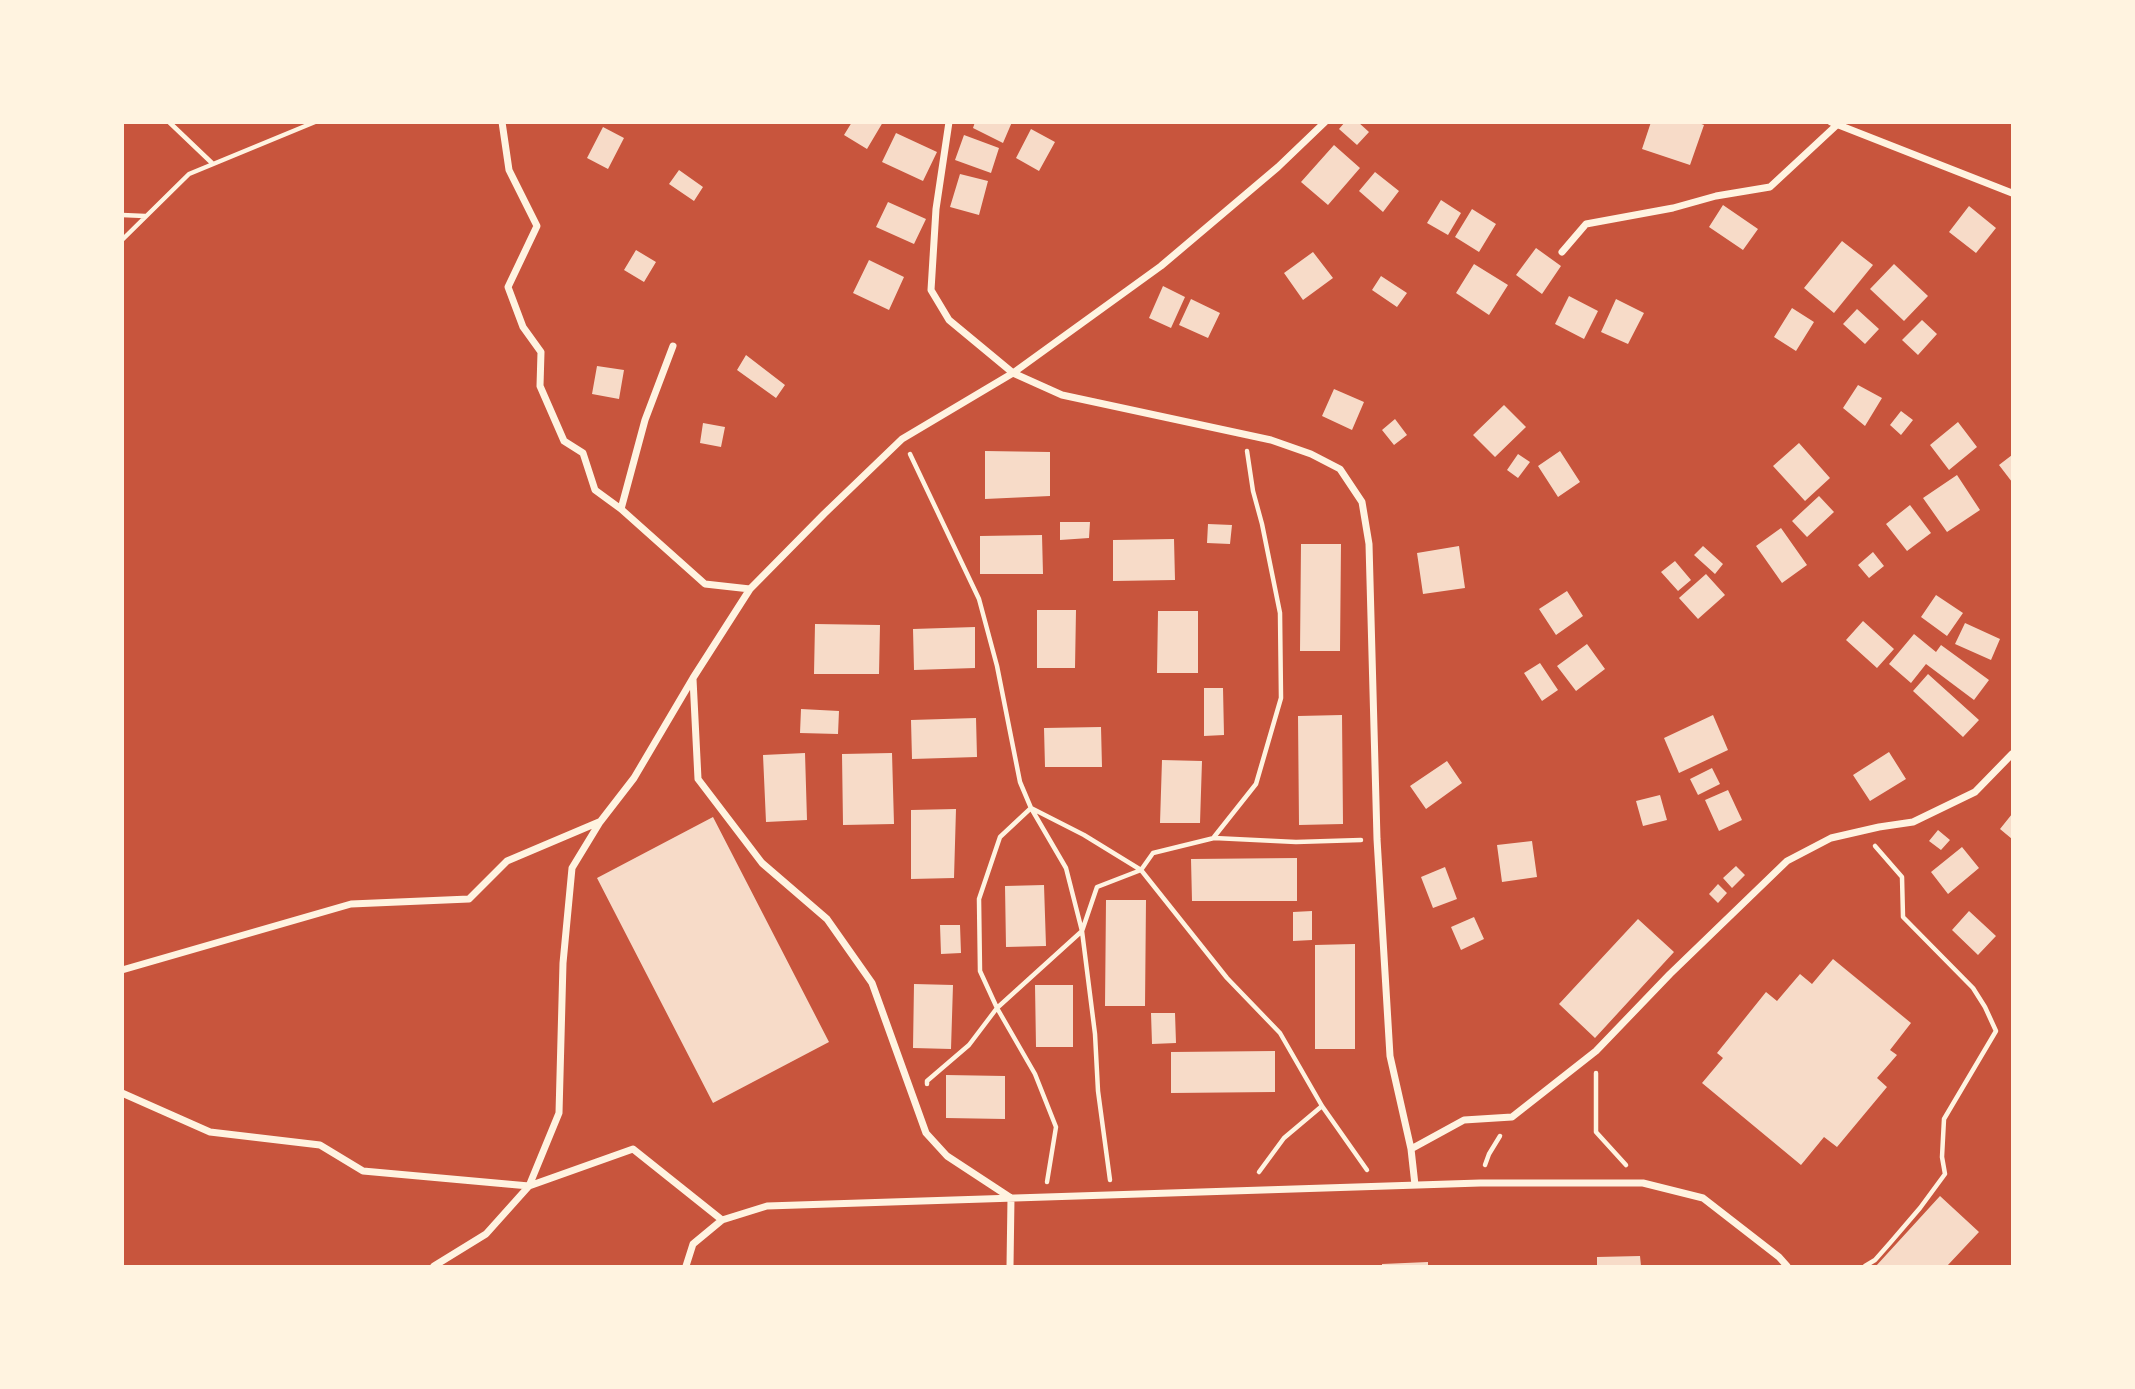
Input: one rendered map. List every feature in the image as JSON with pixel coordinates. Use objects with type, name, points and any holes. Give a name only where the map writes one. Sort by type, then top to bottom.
[{"type":"street","points":[[502,122],[509,170],[537,226],[508,287],[523,327],[541,352],[540,386],[564,440],[583,453],[595,490],[621,509],[705,584],[750,589]]},
{"type":"street","points":[[949,122],[936,209],[930,290],[949,320],[1013,373],[1062,395],[1270,440],[1311,454],[1340,469],[1362,502],[1368,544],[1377,839],[1390,1056],[1411,1149],[1415,1185]]},
{"type":"street","points":[[434,1266],[486,1234],[529,1186],[559,1113],[563,962],[572,868],[600,822],[634,778],[750,589],[902,439],[1013,373],[1161,266],[1278,167],[1325,122]]},
{"type":"street","points":[[1562,252],[1586,224],[1770,187],[1837,123],[2012,193]]},
{"type":"street","points":[[621,509],[645,420],[673,346]]},
{"type":"street","points":[[693,678],[698,779],[762,863],[827,919],[872,983],[926,1133],[947,1156],[1011,1198]]},
{"type":"street","points":[[1411,1149],[1464,1120],[1512,1117],[1596,1051],[1670,974],[1787,861],[1831,838],[1913,822],[1975,792],[2012,754]]},
{"type":"street","points":[[122,970],[351,904],[469,899],[507,861],[600,822]]},
{"type":"street","points":[[122,1093],[210,1132],[320,1145],[363,1171],[529,1186],[633,1149],[722,1220]]},
{"type":"street","points":[[686,1266],[693,1244],[722,1220],[767,1206],[1480,1182],[1643,1183],[1703,1198],[1787,1266]]},
{"type":"street","points":[[1010,1266],[1011,1198]]},
{"type":"path","points":[[169,122],[213,164]]},
{"type":"path","points":[[122,240],[189,174],[316,122]]},
{"type":"path","points":[[122,215],[146,216]]},
{"type":"path","points":[[1213,838],[1256,784],[1281,698],[1280,612],[1253,491],[1245,436]]},
{"type":"path","points":[[902,439],[979,599],[997,666],[1020,782],[1031,808],[1066,868],[1082,931],[1098,1091],[1112,1194]]},
{"type":"path","points":[[1031,808],[1084,835],[1141,870],[1227,978],[1280,1033],[1322,1106],[1378,1186]]},
{"type":"path","points":[[1031,808],[1000,837],[979,900],[980,971],[997,1008],[1035,1074],[1056,1127],[1045,1197]]},
{"type":"path","points":[[1865,1266],[1890,1243],[1945,1174],[1942,1157],[1944,1119],[1996,1031],[1973,988],[1903,917],[1902,877],[1872,843],[1879,827]]},
{"type":"path","points":[[921,1119],[927,1081],[969,1045],[997,1008],[1082,931],[1097,887],[1141,870],[1153,853],[1213,838],[1296,842],[1377,839]]},
{"type":"path","points":[[1596,1051],[1596,1132],[1643,1183]]},
{"type":"path","points":[[1246,1190],[1284,1138],[1322,1106]]},
{"type":"path","points":[[1480,1182],[1489,1154],[1512,1117]]},
{"type":"building","points":[[852,122],[883,122],[867,149],[844,135]]},
{"type":"building","points":[[975,122],[1012,122],[1003,143],[973,128]]},
{"type":"building","points":[[1345,122],[1358,122],[1369,132],[1357,145],[1339,129]]},
{"type":"building","points":[[1651,122],[1696,122],[1704,125],[1690,165],[1642,149]]},
{"type":"building","points":[[603,127],[624,138],[608,169],[587,158]]},
{"type":"building","points":[[1031,129],[1055,142],[1039,171],[1016,158]]},
{"type":"building","points":[[896,133],[937,152],[923,181],[882,162]]},
{"type":"building","points":[[964,135],[999,148],[991,173],[955,160]]},
{"type":"building","points":[[1334,145],[1360,168],[1328,205],[1301,182]]},
{"type":"building","points":[[679,170],[703,187],[694,201],[669,184]]},
{"type":"building","points":[[1375,172],[1399,191],[1383,212],[1359,191]]},
{"type":"building","points":[[960,174],[988,181],[979,215],[950,207]]},
{"type":"building","points":[[1441,200],[1461,213],[1448,235],[1427,223]]},
{"type":"building","points":[[888,202],[926,219],[914,244],[876,227]]},
{"type":"building","points":[[1723,205],[1758,229],[1743,250],[1709,227]]},
{"type":"building","points":[[1969,206],[1996,228],[1976,253],[1949,232]]},
{"type":"building","points":[[1472,209],[1496,224],[1479,252],[1455,237]]},
{"type":"building","points":[[1842,241],[1873,265],[1834,313],[1804,288]]},
{"type":"building","points":[[1536,248],[1561,266],[1542,294],[1516,275]]},
{"type":"building","points":[[636,250],[656,262],[644,282],[624,270]]},
{"type":"building","points":[[1313,252],[1333,278],[1303,300],[1284,273]]},
{"type":"building","points":[[869,260],[904,277],[889,310],[853,293]]},
{"type":"building","points":[[1474,264],[1508,285],[1489,315],[1456,293]]},
{"type":"building","points":[[1894,264],[1928,296],[1904,321],[1870,289]]},
{"type":"building","points":[[1381,276],[1407,293],[1397,307],[1372,290]]},
{"type":"building","points":[[1163,286],[1185,297],[1171,328],[1149,318]]},
{"type":"building","points":[[1569,296],[1598,311],[1584,339],[1555,324]]},
{"type":"building","points":[[1191,299],[1220,313],[1208,338],[1179,325]]},
{"type":"building","points":[[1616,299],[1644,313],[1628,344],[1601,332]]},
{"type":"building","points":[[1792,308],[1814,322],[1796,351],[1774,337]]},
{"type":"building","points":[[1857,309],[1879,329],[1865,344],[1843,324]]},
{"type":"building","points":[[1922,320],[1937,334],[1918,355],[1902,340]]},
{"type":"building","points":[[746,355],[785,385],[776,398],[737,370]]},
{"type":"building","points":[[597,366],[624,370],[619,399],[592,394]]},
{"type":"building","points":[[1858,385],[1882,398],[1865,426],[1843,408]]},
{"type":"building","points":[[1334,389],[1364,402],[1352,430],[1322,416]]},
{"type":"building","points":[[1504,405],[1526,427],[1495,457],[1473,435]]},
{"type":"building","points":[[1901,411],[1913,420],[1901,435],[1890,425]]},
{"type":"building","points":[[1395,419],[1407,435],[1394,445],[1382,430]]},
{"type":"building","points":[[1958,422],[1977,447],[1949,470],[1930,445]]},
{"type":"building","points":[[703,423],[725,427],[721,447],[700,443]]},
{"type":"building","points":[[1799,443],[1830,478],[1805,501],[1773,466]]},
{"type":"building","points":[[985,451],[1050,452],[1050,496],[985,499]]},
{"type":"building","points":[[1560,451],[1580,482],[1558,497],[1538,466]]},
{"type":"building","points":[[1518,454],[1530,462],[1518,478],[1507,470]]},
{"type":"building","points":[[2012,455],[2012,482],[1999,465]]},
{"type":"building","points":[[1957,475],[1980,510],[1947,532],[1923,498]]},
{"type":"building","points":[[1819,496],[1834,512],[1807,537],[1792,521]]},
{"type":"building","points":[[1910,505],[1931,533],[1907,551],[1886,524]]},
{"type":"building","points":[[1060,522],[1090,522],[1089,538],[1060,540]]},
{"type":"building","points":[[1208,524],[1232,525],[1230,544],[1207,543]]},
{"type":"building","points":[[1781,528],[1807,565],[1782,583],[1756,546]]},
{"type":"building","points":[[1042,535],[1043,574],[980,574],[980,536]]},
{"type":"building","points":[[1174,539],[1175,580],[1113,581],[1113,540]]},
{"type":"building","points":[[1301,544],[1341,544],[1340,651],[1300,651]]},
{"type":"building","points":[[1459,546],[1465,588],[1423,594],[1417,553]]},
{"type":"building","points":[[1703,546],[1723,564],[1715,574],[1694,555]]},
{"type":"building","points":[[1873,552],[1884,566],[1869,578],[1858,565]]},
{"type":"building","points":[[1675,561],[1691,580],[1678,591],[1661,572]]},
{"type":"building","points":[[1706,574],[1725,595],[1698,619],[1679,598]]},
{"type":"building","points":[[1567,591],[1583,616],[1556,635],[1539,609]]},
{"type":"building","points":[[1936,595],[1963,613],[1947,636],[1921,617]]},
{"type":"building","points":[[1037,610],[1076,610],[1075,668],[1037,668]]},
{"type":"building","points":[[1158,611],[1198,611],[1198,673],[1157,673]]},
{"type":"building","points":[[1863,621],[1894,649],[1877,668],[1846,640]]},
{"type":"building","points":[[1965,623],[2000,639],[1991,660],[1955,644]]},
{"type":"building","points":[[815,624],[880,625],[879,674],[814,674]]},
{"type":"building","points":[[975,627],[975,668],[914,670],[913,629]]},
{"type":"building","points":[[1914,634],[1936,652],[1941,645],[1989,680],[1974,700],[1926,664],[1911,683],[1889,664]]},
{"type":"building","points":[[1587,644],[1605,669],[1576,691],[1557,666]]},
{"type":"building","points":[[1540,663],[1558,690],[1542,701],[1524,673]]},
{"type":"building","points":[[1928,674],[1979,720],[1963,737],[1913,691]]},
{"type":"building","points":[[1204,688],[1223,688],[1224,735],[1204,736]]},
{"type":"building","points":[[801,709],[839,711],[838,734],[800,733]]},
{"type":"building","points":[[1342,715],[1343,824],[1299,825],[1298,716]]},
{"type":"building","points":[[1713,715],[1728,750],[1679,773],[1664,738]]},
{"type":"building","points":[[976,718],[977,757],[912,759],[911,720]]},
{"type":"building","points":[[1101,727],[1102,767],[1045,767],[1044,728]]},
{"type":"building","points":[[1889,752],[1906,779],[1870,801],[1853,775]]},
{"type":"building","points":[[805,753],[807,820],[766,822],[763,755]]},
{"type":"building","points":[[892,753],[894,824],[843,825],[842,754]]},
{"type":"building","points":[[1162,760],[1202,761],[1200,823],[1160,823]]},
{"type":"building","points":[[1447,761],[1462,783],[1426,809],[1410,786]]},
{"type":"building","points":[[1712,768],[1720,784],[1698,795],[1690,779]]},
{"type":"building","points":[[1728,790],[1742,820],[1719,831],[1705,800]]},
{"type":"building","points":[[1660,795],[1667,820],[1643,826],[1636,801]]},
{"type":"building","points":[[956,809],[954,878],[911,879],[911,810]]},
{"type":"building","points":[[2012,814],[2012,839],[2000,829]]},
{"type":"building","points":[[713,817],[829,1042],[713,1103],[597,878]]},
{"type":"building","points":[[1938,830],[1950,840],[1941,850],[1929,841]]},
{"type":"building","points":[[1532,841],[1537,877],[1502,882],[1497,845]]},
{"type":"building","points":[[1962,847],[1979,868],[1948,894],[1931,872]]},
{"type":"building","points":[[1297,858],[1297,901],[1192,901],[1191,859]]},
{"type":"building","points":[[1736,866],[1745,875],[1732,888],[1723,878]]},
{"type":"building","points":[[1445,867],[1457,899],[1433,908],[1421,877]]},
{"type":"building","points":[[1718,884],[1727,893],[1718,903],[1709,894]]},
{"type":"building","points":[[1044,885],[1046,946],[1006,947],[1005,886]]},
{"type":"building","points":[[1106,900],[1146,900],[1145,1006],[1105,1006]]},
{"type":"building","points":[[1312,911],[1312,940],[1293,941],[1293,912]]},
{"type":"building","points":[[1969,911],[1996,936],[1978,955],[1952,930]]},
{"type":"building","points":[[1474,917],[1484,939],[1461,950],[1451,927]]},
{"type":"building","points":[[1638,919],[1674,952],[1595,1038],[1559,1004]]},
{"type":"building","points":[[940,925],[960,925],[961,953],[941,954]]},
{"type":"building","points":[[1355,944],[1355,1049],[1315,1049],[1315,945]]},
{"type":"building","points":[[1833,959],[1911,1023],[1890,1050],[1897,1055],[1877,1078],[1887,1087],[1837,1147],[1824,1137],[1801,1165],[1702,1083],[1723,1058],[1717,1053],[1766,992],[1777,1001],[1800,974],[1812,984]]},
{"type":"building","points":[[914,984],[953,985],[951,1049],[913,1048]]},
{"type":"building","points":[[1035,985],[1073,985],[1073,1047],[1036,1047]]},
{"type":"building","points":[[1151,1013],[1175,1013],[1176,1043],[1152,1044]]},
{"type":"building","points":[[1275,1051],[1275,1092],[1171,1093],[1171,1052]]},
{"type":"building","points":[[946,1075],[1005,1076],[1005,1119],[946,1118]]},
{"type":"building","points":[[1940,1196],[1979,1232],[1947,1266],[1876,1266]]},
{"type":"building","points":[[1640,1256],[1641,1266],[1597,1266],[1597,1257]]},
{"type":"building","points":[[1428,1262],[1428,1266],[1382,1266],[1382,1264]]}]
